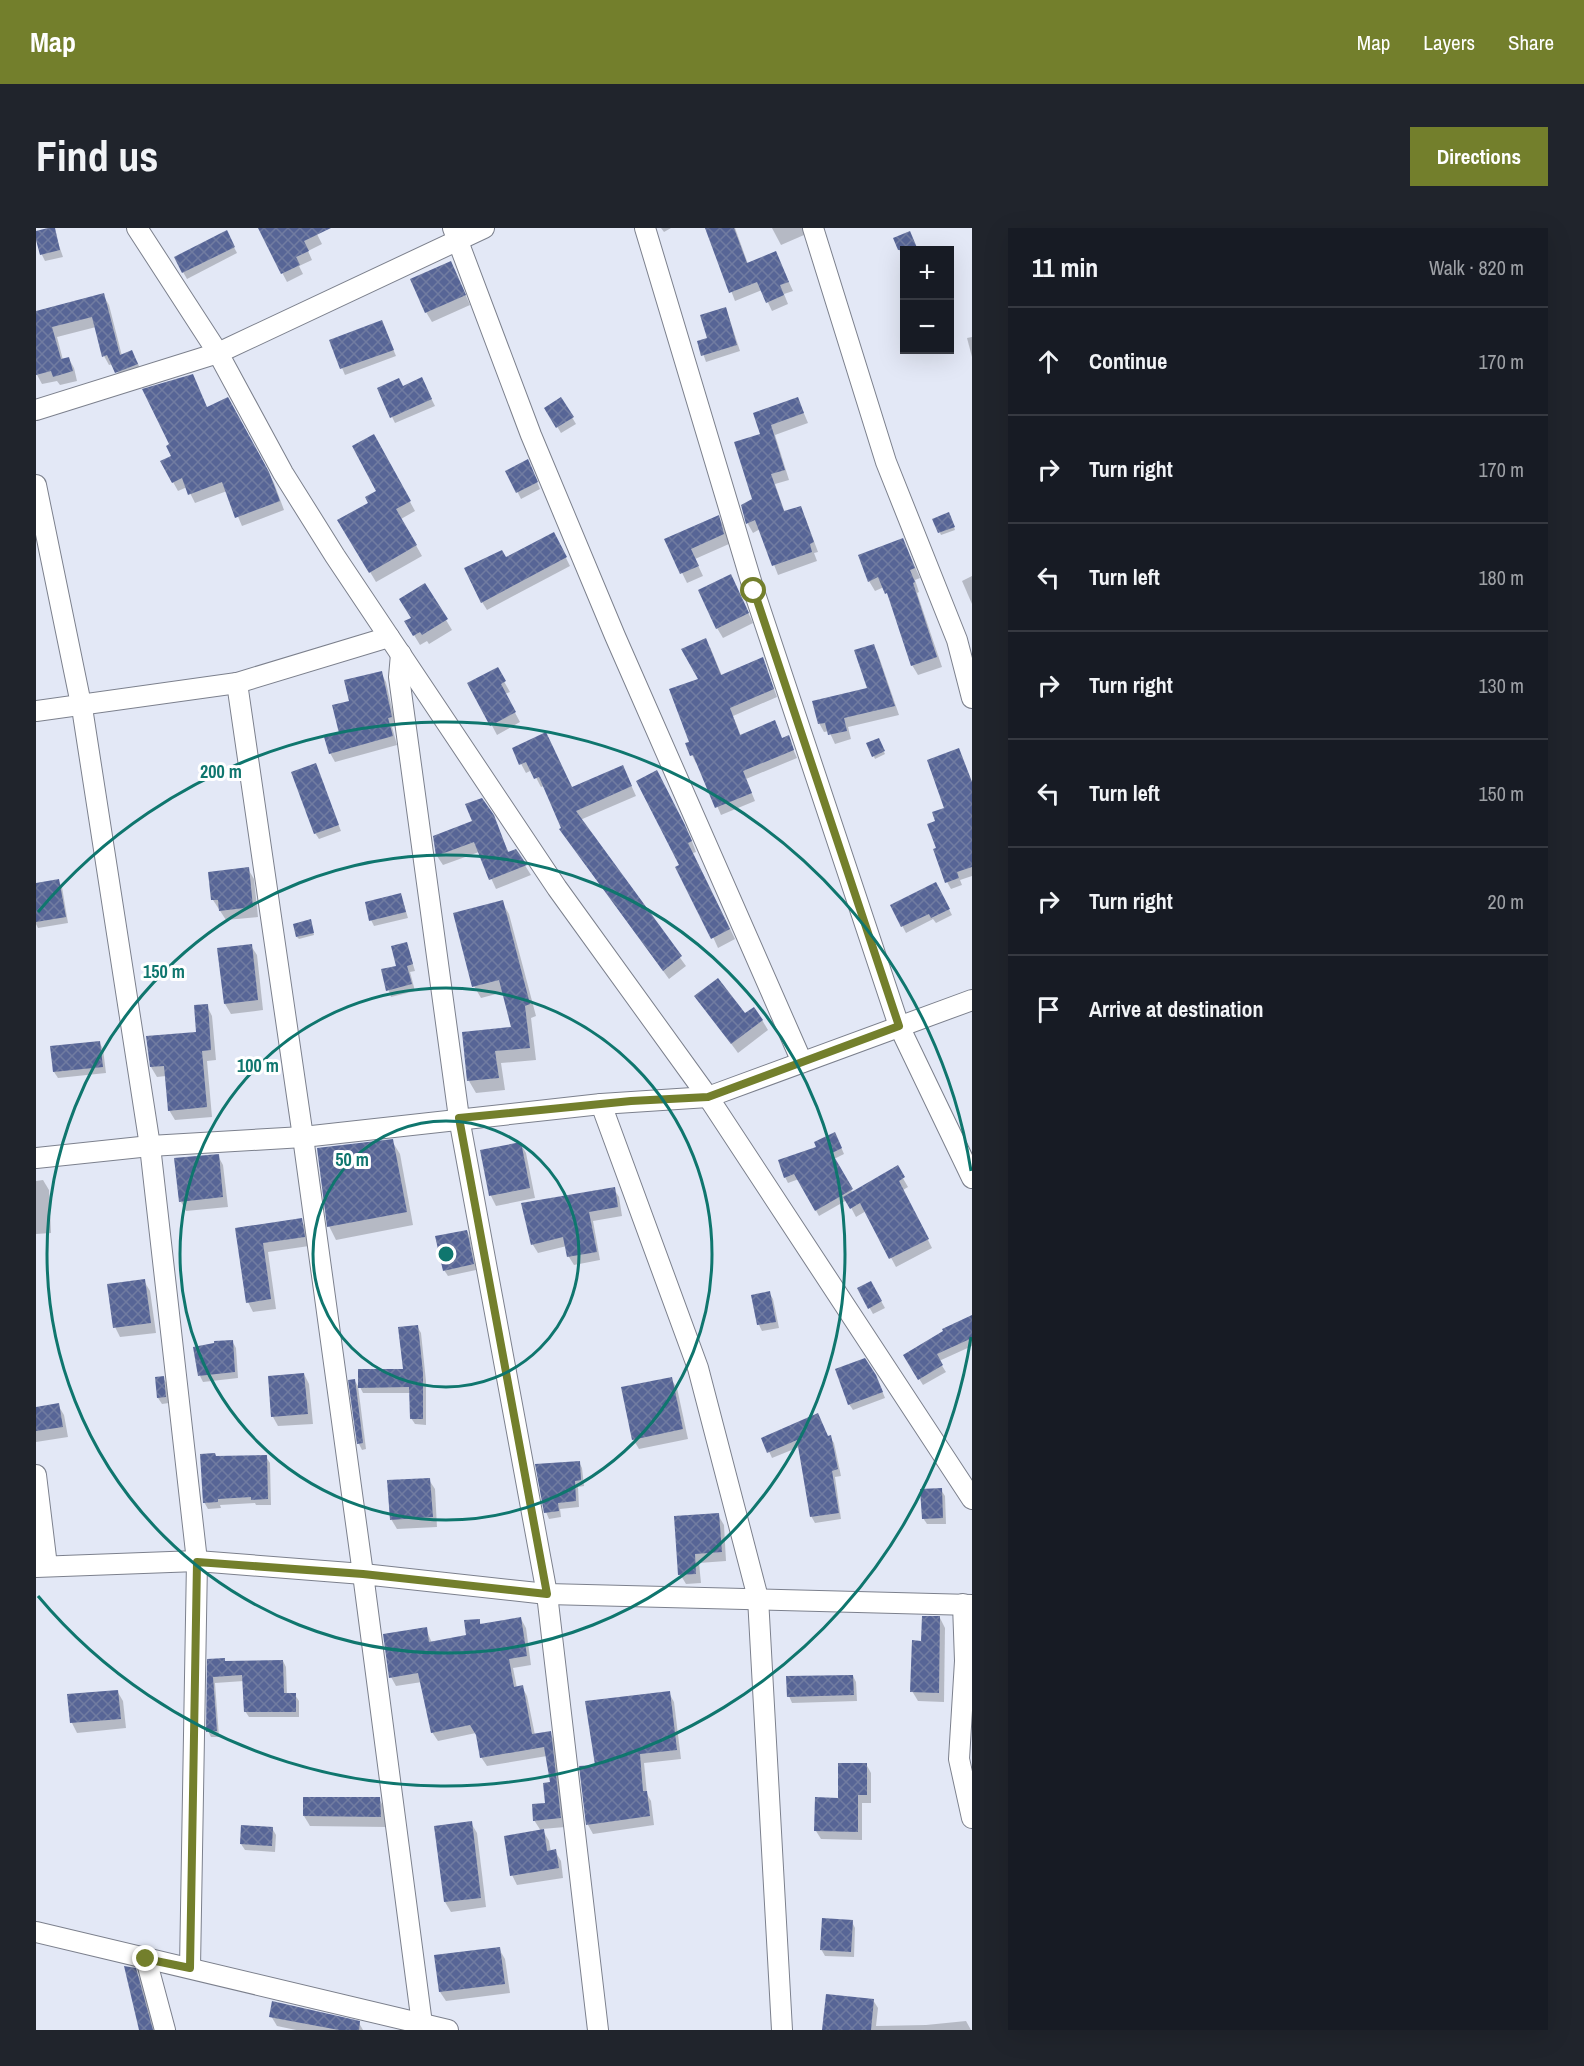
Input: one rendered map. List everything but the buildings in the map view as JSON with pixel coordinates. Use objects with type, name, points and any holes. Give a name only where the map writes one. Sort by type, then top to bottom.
[{"type":"street","points":[[137,228],[218,353],[283,473],[334,556],[557,888],[708,1097],[972,1499]]},
{"type":"street","points":[[36,410],[218,353],[456,235],[484,228]]},
{"type":"street","points":[[645,228],[754,591],[899,1026],[972,1178]]},
{"type":"street","points":[[813,228],[886,462],[957,640],[972,698]]},
{"type":"street","points":[[456,235],[531,435],[611,625],[802,1062]]},
{"type":"street","points":[[36,484],[81,704],[150,1146],[197,1562],[190,1968]]},
{"type":"street","points":[[36,711],[237,683],[389,637]]},
{"type":"street","points":[[400,654],[399,677],[459,1118],[547,1594],[598,2030]]},
{"type":"street","points":[[237,683],[303,1137],[422,2024]]},
{"type":"street","points":[[36,1158],[150,1146],[303,1137],[459,1118],[601,1104],[708,1097],[972,1000]]},
{"type":"street","points":[[601,1104],[698,1368],[758,1598],[782,2030]]},
{"type":"street","points":[[36,1475],[42,1566],[197,1562],[363,1574],[547,1594],[967,1604],[959,1759],[972,1818]]},
{"type":"street","points":[[36,1932],[448,2030]]},
{"type":"street","points":[[146,1959],[165,2030]]},
{"type":"street","points":[[362,2010],[367,2030]]},
{"type":"route","points":[[146,1959],[190,1968],[197,1562],[363,1574],[547,1594],[459,1118],[631,1101],[708,1097],[899,1026],[754,591]]}]
